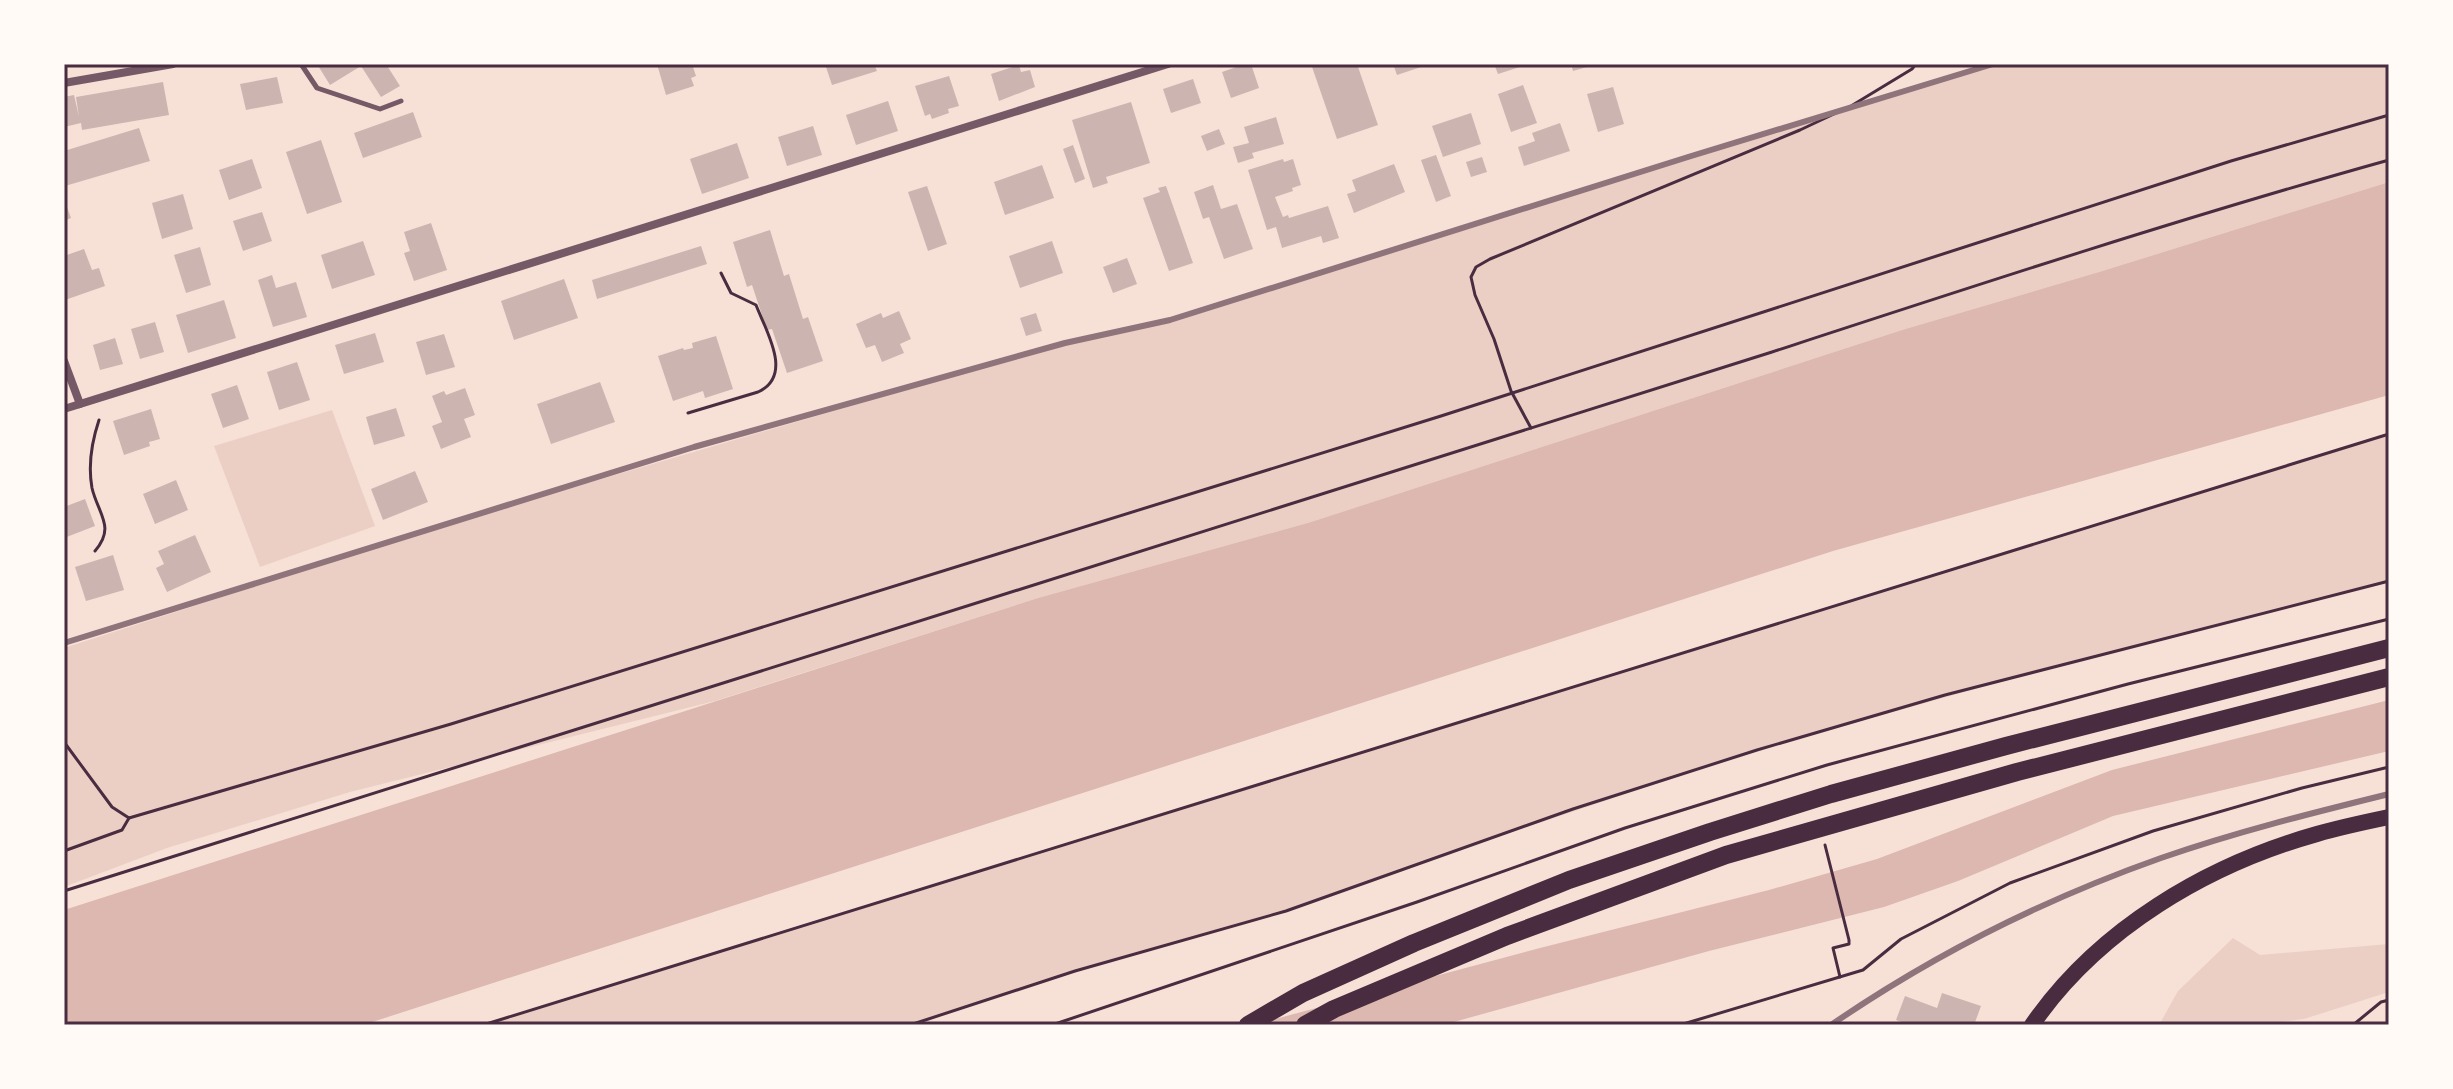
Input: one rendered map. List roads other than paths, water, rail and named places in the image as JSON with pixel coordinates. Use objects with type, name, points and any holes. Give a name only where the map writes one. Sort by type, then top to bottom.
[{"type":"highway","points":[[1248,1025],[1303,993],[1414,943],[1569,880],[1740,823],[1831,794],[2006,746],[2389,648]]},
{"type":"highway","points":[[1305,1025],[1432,967],[1600,901],[1740,851],[2017,772],[2389,677]]},
{"type":"main road","points":[[2032,1025],[2070,977],[2107,942],[2178,893],[2245,860],[2316,834],[2389,817]]},
{"type":"street","points":[[64,83],[173,64]]},
{"type":"street","points":[[64,409],[1168,64]]},
{"type":"street","points":[[64,361],[80,404]]},
{"type":"lane","points":[[301,64],[317,88],[380,109],[401,101]]},
{"type":"railway","points":[[64,643],[694,447],[1065,343],[1170,320],[1993,64]]},
{"type":"railway","points":[[1831,1025],[1950,952],[2033,910],[2118,874],[2217,840],[2389,794]]}]
